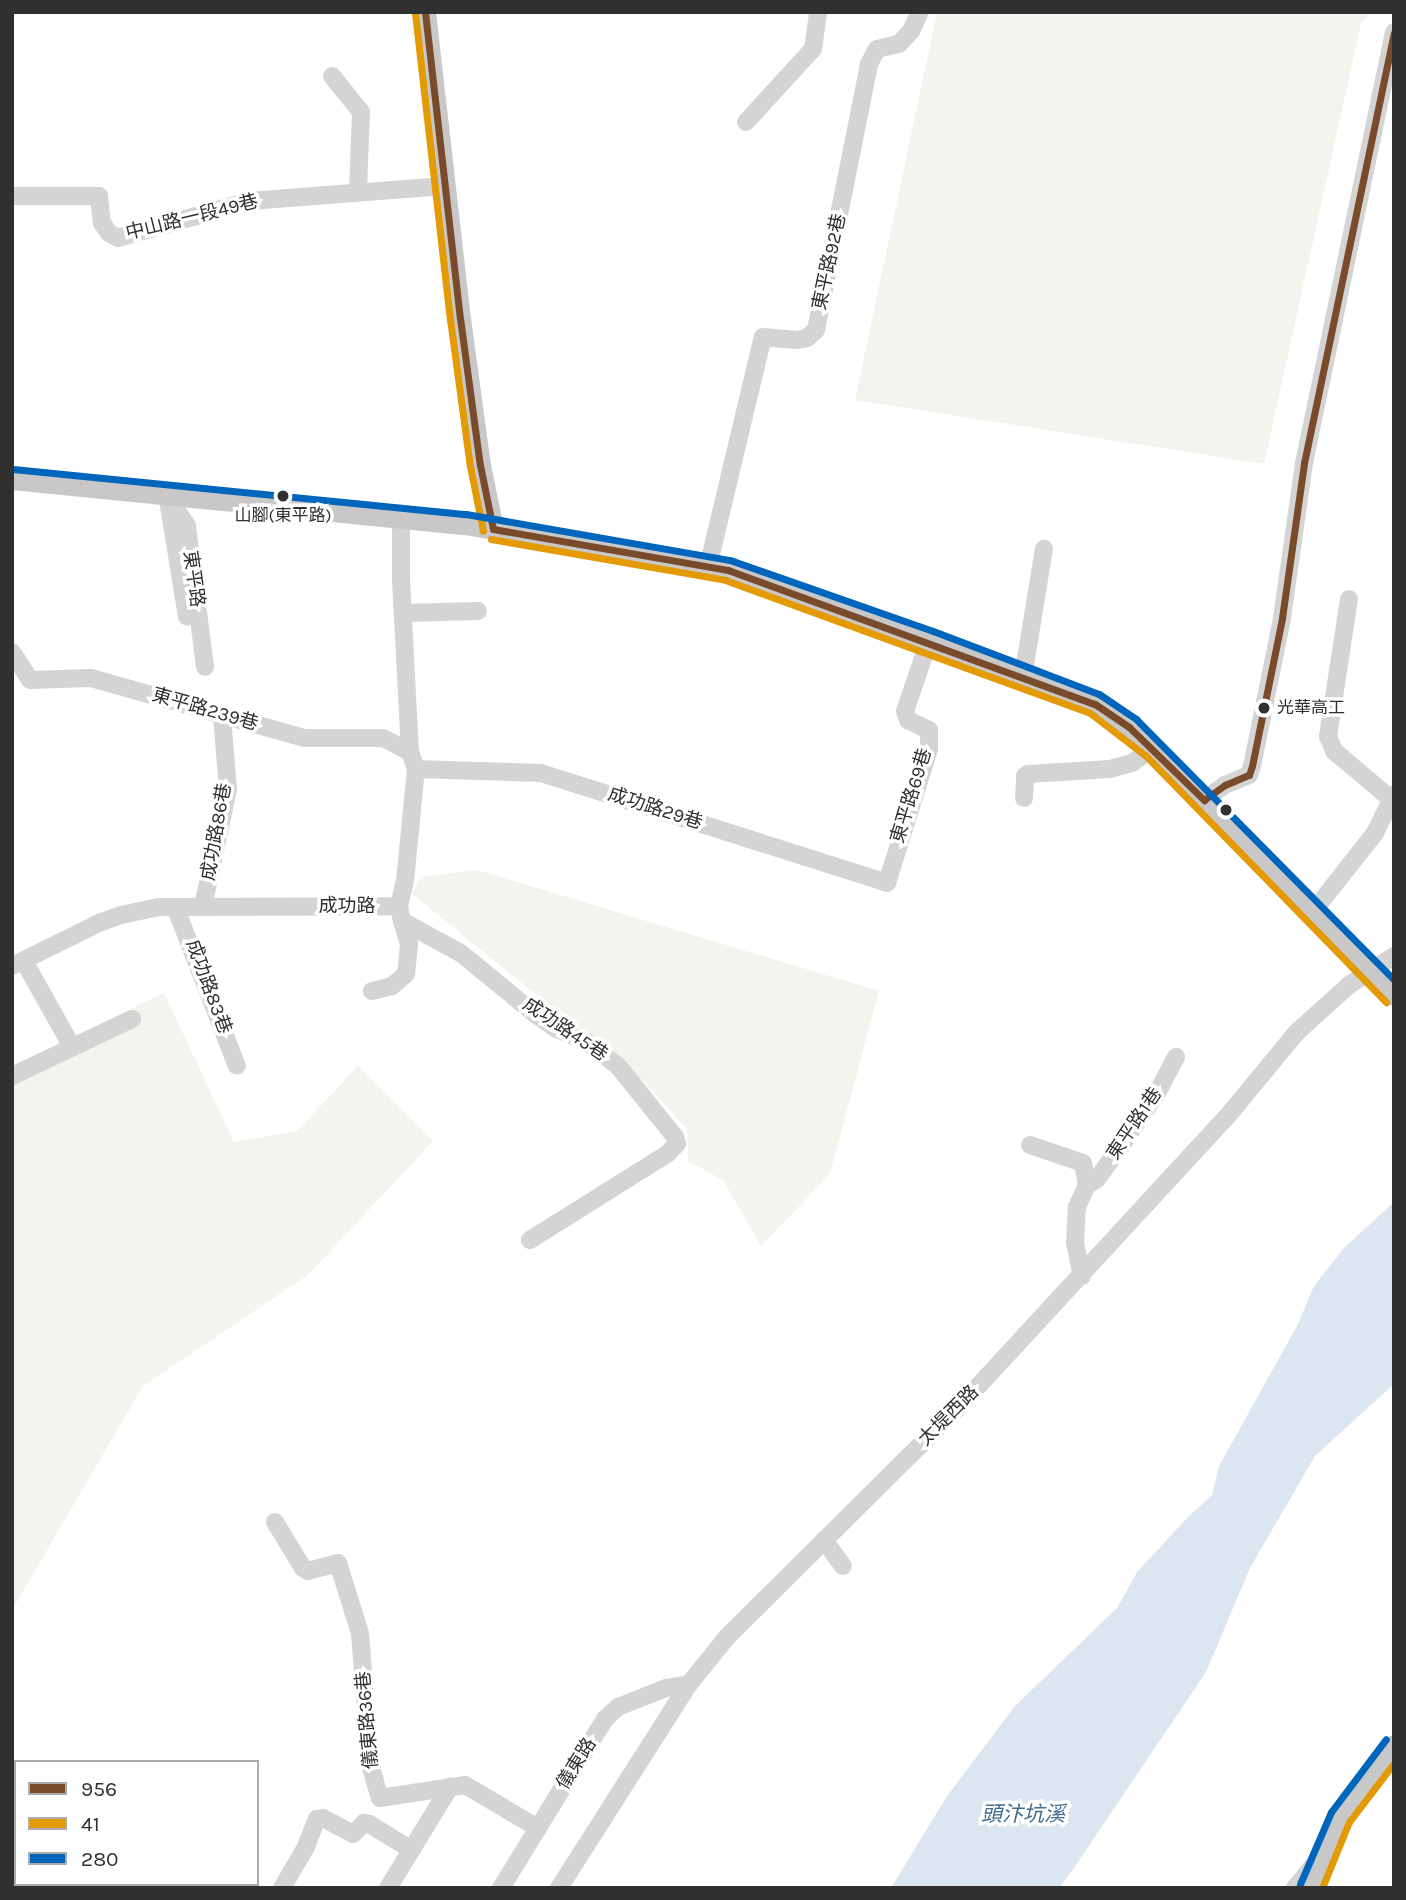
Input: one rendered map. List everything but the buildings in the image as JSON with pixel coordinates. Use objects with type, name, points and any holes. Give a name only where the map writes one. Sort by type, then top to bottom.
[{"type":"main road","points":[[425,12],[478,452],[493,529]]},
{"type":"main road","points":[[12,479],[401,517],[493,529],[744,574],[929,641],[1095,704],[1129,727],[1153,748],[1394,995]]},
{"type":"main road","points":[[1310,1888],[1321,1855],[1340,1817],[1394,1745]]},
{"type":"street","points":[[746,122],[808,57],[813,49],[818,12]]},
{"type":"street","name":"東平路92巷","points":[[708,567],[764,337],[797,340],[807,338],[816,330],[869,64],[877,49],[899,44],[911,31],[919,14]]},
{"type":"street","points":[[1204,800],[1225,785],[1249,775],[1252,766],[1282,618],[1304,463],[1394,32]]},
{"type":"street","points":[[331,76],[361,112],[358,191]]},
{"type":"street","name":"中山路一段49巷","points":[[12,196],[99,196],[103,203],[102,223],[109,233],[118,238],[248,201],[444,186]]},
{"type":"street","name":"東平路","points":[[167,496],[190,640]]},
{"type":"street","name":"東平路","points":[[167,496],[187,526],[205,667]]},
{"type":"street","name":"成功路","points":[[18,964],[121,915],[158,907],[176,909],[203,906],[400,913],[405,881],[413,760],[403,613],[401,517]]},
{"type":"street","points":[[1023,677],[1044,550]]},
{"type":"street","points":[[1312,913],[1375,833],[1393,797],[1334,751],[1328,736],[1349,598]]},
{"type":"street","points":[[403,613],[478,611]]},
{"type":"street","name":"東平路69巷","points":[[887,883],[929,749],[929,730],[908,720],[905,711],[929,641]]},
{"type":"street","name":"東平路239巷","points":[[12,652],[30,681],[91,678],[304,738],[383,738],[413,760]]},
{"type":"street","name":"成功路86巷","points":[[203,906],[228,789],[222,716]]},
{"type":"street","points":[[1024,797],[1025,776],[1028,774],[1110,769],[1132,763],[1153,748]]},
{"type":"street","name":"成功路29巷","points":[[413,760],[541,773],[887,883]]},
{"type":"street","name":"成功路83巷","points":[[176,909],[237,1066]]},
{"type":"street","points":[[372,991],[391,986],[407,974],[409,944],[400,913]]},
{"type":"street","name":"成功路45巷","points":[[400,913],[462,954],[535,1014],[555,1028],[587,1042],[618,1066],[675,1137],[677,1144],[667,1154],[530,1240]]},
{"type":"street","name":"太堤西路","points":[[559,1888],[688,1684],[727,1637],[958,1408],[1226,1118],[1297,1032],[1332,999],[1394,956]]},
{"type":"street","points":[[18,964],[72,1047]]},
{"type":"street","points":[[12,1076],[132,1019]]},
{"type":"street","name":"東平路1巷","points":[[1082,1276],[1075,1243],[1077,1207],[1087,1185],[1097,1179],[1157,1093],[1176,1057]]},
{"type":"street","name":"東平路1巷","points":[[1030,1145],[1083,1163],[1087,1185]]},
{"type":"street","name":"儀東路36巷","points":[[275,1522],[303,1568],[308,1571],[338,1563],[360,1633],[370,1765],[380,1798],[466,1785],[538,1828]]},
{"type":"street","points":[[824,1540],[843,1566]]},
{"type":"street","name":"儀東路","points":[[501,1888],[570,1772],[613,1710],[666,1688],[688,1684]]},
{"type":"street","points":[[388,1888],[450,1787]]},
{"type":"street","points":[[282,1888],[306,1847],[317,1819],[323,1818],[353,1834],[364,1823],[369,1824],[412,1850]]},
{"type":"street","points":[[1295,1888],[1321,1855]]},
{"type":"shaded area","points":[[937,12],[1371,12],[1361,24],[1264,464],[855,400]]},
{"type":"shaded area","points":[[477,870],[879,991],[830,1174],[761,1246],[723,1180],[688,1161],[687,1129],[646,1084],[411,893],[422,877]]},
{"type":"shaded area","points":[[164,993],[234,1142],[297,1131],[358,1066],[433,1141],[308,1275],[143,1386],[12,1610],[12,1067]]},
{"type":"water","name":"頭汴坑溪","points":[[1394,1202],[1394,1384],[1315,1456],[1250,1568],[1206,1672],[1072,1871],[1059,1888],[891,1888],[947,1796],[1015,1706],[1117,1608],[1137,1572],[1212,1495],[1219,1466],[1297,1326],[1314,1286],[1344,1248]]},
{"type":"transit line","name":"956","points":[[425,12],[460,318],[480,465],[493,529]]},
{"type":"transit line","name":"41","points":[[415,13],[450,319],[470,466],[483,531]]},
{"type":"transit line","name":"956","points":[[1204,800],[1225,785],[1249,775],[1252,766],[1282,618],[1304,463],[1394,33]]},
{"type":"transit line","name":"280","points":[[13,469],[466,514],[730,560],[933,631],[1099,694],[1136,719],[1394,980]]},
{"type":"transit line","name":"956","points":[[493,529],[728,570],[1095,704],[1129,727],[1204,800]]},
{"type":"transit line","name":"41","points":[[491,539],[725,580],[1090,713],[1146,756],[1386,1002]]},
{"type":"transit line","name":"280","points":[[1300,1884],[1331,1812],[1386,1739]]},
{"type":"transit line","name":"41","points":[[1322,1888],[1349,1822],[1394,1763]]},
{"type":"place","name":"山腳(東平路)","points":[[283,496]]},
{"type":"place","name":"光華高工","points":[[1264,708]]}]
